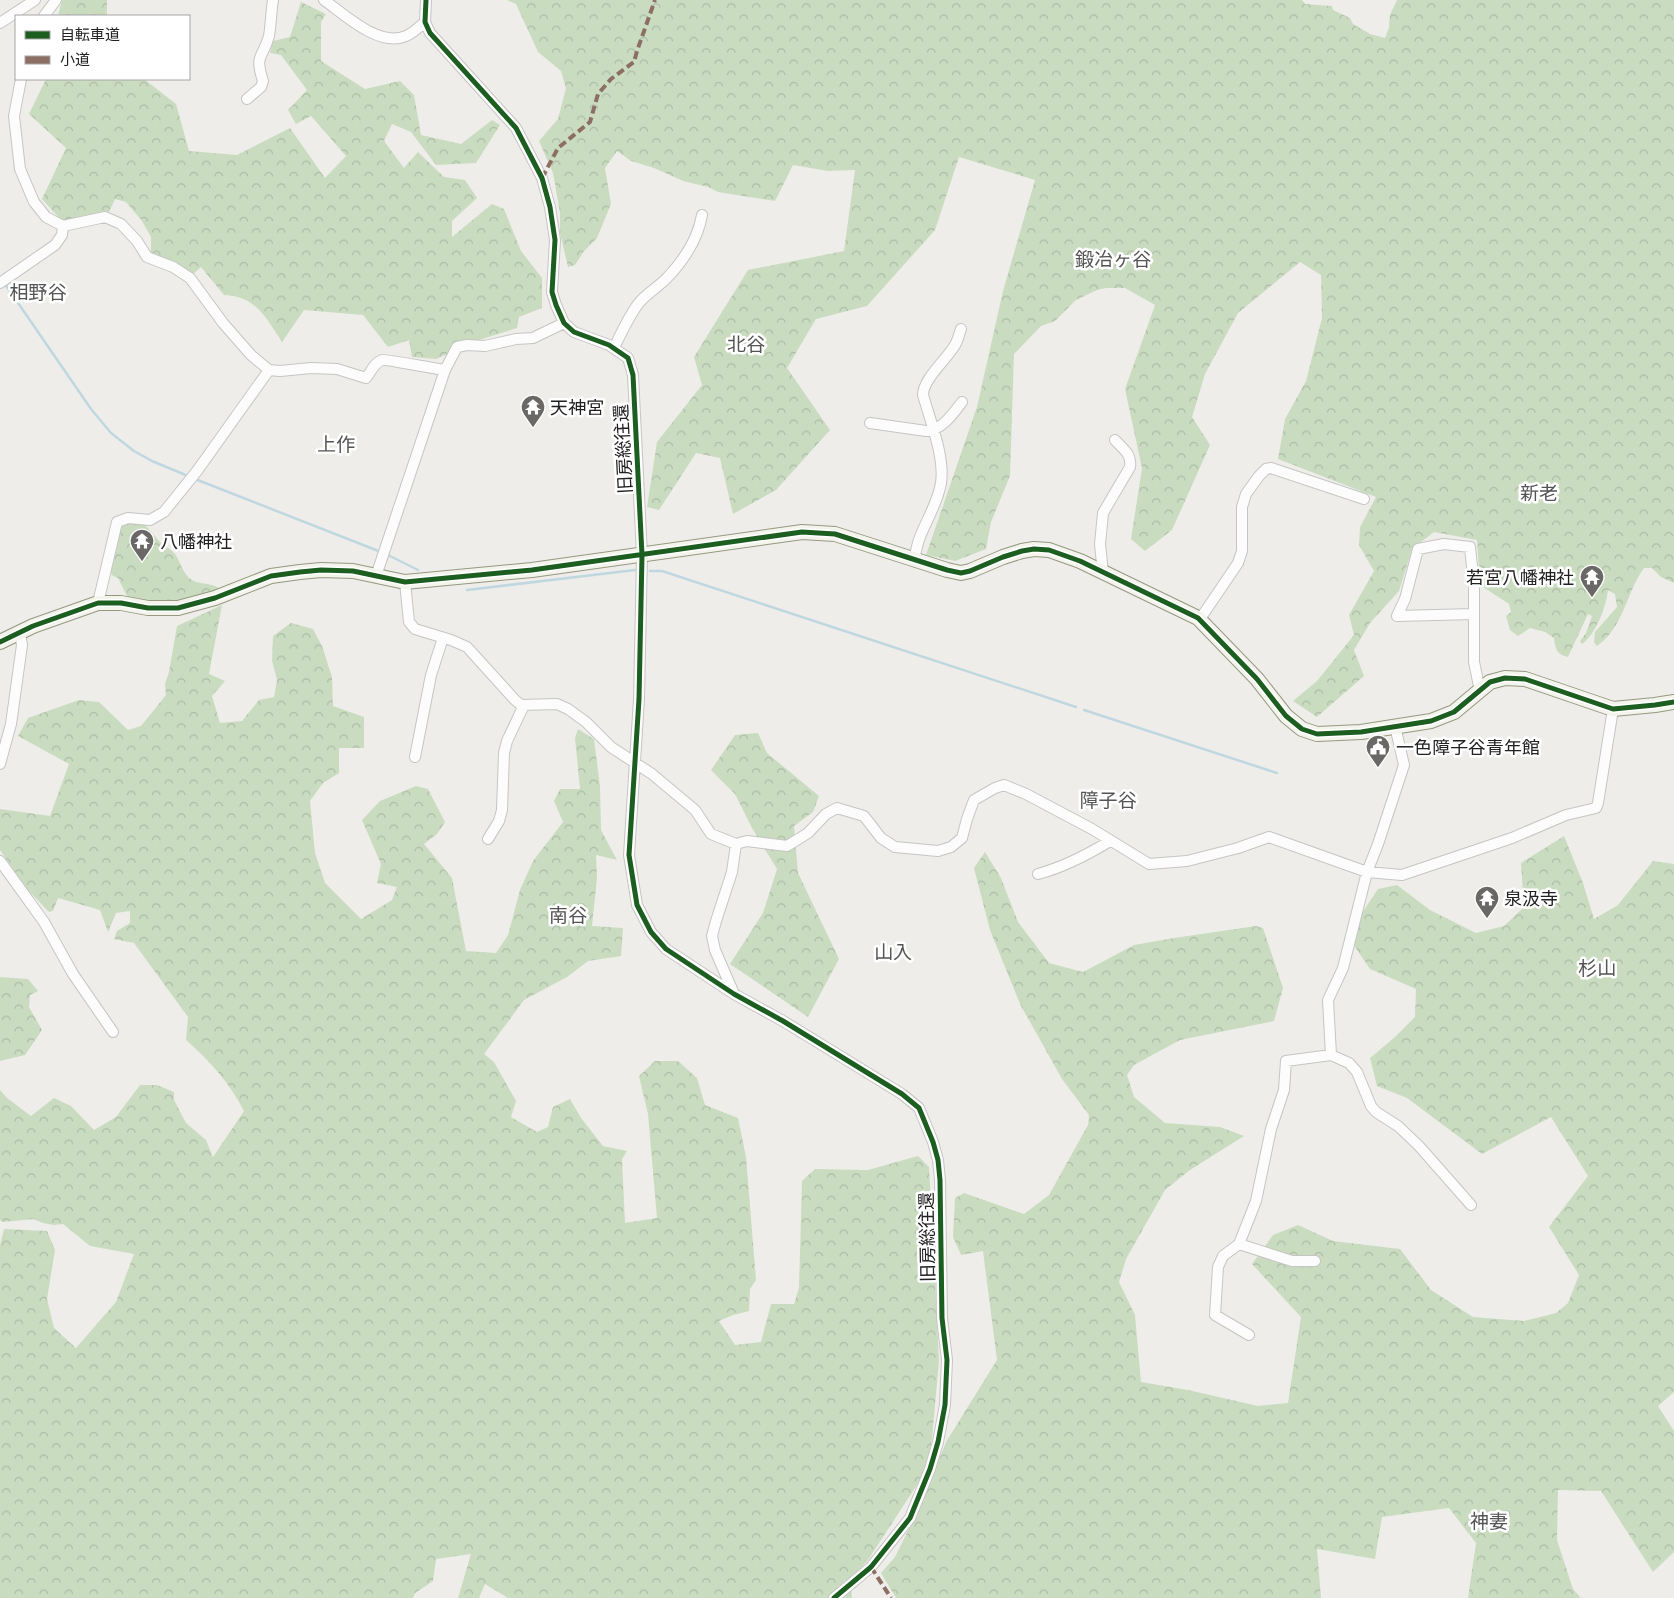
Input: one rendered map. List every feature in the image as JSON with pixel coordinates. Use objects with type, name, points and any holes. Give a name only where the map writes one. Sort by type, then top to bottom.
[{"type":"street","points":[[0,23],[35,0]]},
{"type":"street","points":[[45,15],[56,0]]},
{"type":"street","points":[[247,100],[260,87],[263,81],[258,59],[269,36],[273,0]]},
{"type":"street","points":[[324,0],[366,30],[383,38],[396,39],[406,36],[425,22]]},
{"type":"street","points":[[376,576],[445,370],[457,347],[467,345],[485,346],[533,338],[564,323],[552,292],[555,240],[550,206],[542,178],[516,128],[430,33],[425,22],[426,0]]},
{"type":"street","points":[[21,80],[14,116],[20,169],[34,202],[46,217],[63,226],[105,217],[120,224],[137,241],[147,257],[173,267],[190,278],[223,323],[252,355],[269,370],[337,369],[366,378],[376,363],[384,359],[411,366],[445,370]]},
{"type":"street","points":[[614,348],[625,324],[639,303],[667,278],[685,255],[700,228],[702,215]]},
{"type":"street","points":[[3,280],[55,245],[62,235],[63,226]]},
{"type":"street","name":"旧房総往還","points":[[564,323],[574,332],[609,344],[628,358],[633,375],[642,555],[636,762],[629,855],[637,905],[651,932],[666,949],[734,994],[783,1021],[902,1094],[919,1108],[938,1160],[942,1318],[947,1360],[945,1405],[938,1442],[930,1469],[910,1518],[871,1567],[834,1598]]},
{"type":"street","points":[[914,560],[919,539],[937,499],[941,482],[941,465],[923,390],[937,368],[957,343],[960,329]]},
{"type":"street","points":[[98,603],[118,522],[128,518],[150,520],[164,512],[197,471],[269,370]]},
{"type":"street","points":[[870,423],[933,431],[951,417],[962,402]]},
{"type":"street","points":[[1102,573],[1100,544],[1103,512],[1130,467],[1131,460],[1130,455],[1115,440]]},
{"type":"street","points":[[1200,619],[1238,563],[1242,551],[1242,507],[1246,494],[1266,469],[1271,468],[1364,499]]},
{"type":"street","points":[[0,642],[33,626],[98,603],[121,603],[148,608],[178,608],[215,598],[271,576],[300,572],[322,570],[353,571],[405,582],[642,555],[802,532],[820,532],[836,534],[946,570],[961,573],[1022,551],[1041,549],[1080,561],[1200,619],[1257,679],[1286,716],[1302,729],[1317,734],[1361,732],[1431,721],[1454,712],[1490,682],[1505,678],[1525,679],[1613,709],[1655,706],[1674,702]]},
{"type":"street","points":[[1474,614],[1397,616],[1406,599],[1418,549],[1444,544],[1470,547],[1474,586],[1474,614],[1474,662],[1480,691]]},
{"type":"street","points":[[405,582],[409,622],[415,629],[467,647],[521,705],[557,704],[568,709],[586,722],[611,747],[636,762],[695,810],[710,834],[736,844],[747,841],[787,846],[808,833],[826,814],[837,808],[864,816],[881,838],[895,847],[938,851],[951,847],[962,838],[974,800],[1004,785],[1026,794],[1110,840],[1142,861],[1156,864],[1187,862],[1238,848],[1268,837],[1367,872],[1402,875],[1512,838],[1566,815],[1596,808],[1613,709]]},
{"type":"street","points":[[0,764],[11,724],[22,645],[20,633]]},
{"type":"street","points":[[416,757],[430,675],[443,638]]},
{"type":"street","points":[[488,839],[499,821],[502,810],[504,753],[507,741],[524,705]]},
{"type":"street","points":[[1331,1055],[1328,1000],[1343,968],[1367,872],[1404,765],[1394,726]]},
{"type":"street","points":[[1038,874],[1055,870],[1070,863],[1110,840]]},
{"type":"street","points":[[734,994],[715,950],[712,936],[732,872],[736,844]]},
{"type":"street","points":[[0,861],[44,922],[73,974],[113,1032]]},
{"type":"street","points":[[1249,1335],[1215,1315],[1218,1267],[1223,1256],[1239,1244],[1256,1201],[1272,1129],[1284,1090],[1286,1061],[1331,1055],[1349,1063],[1358,1072],[1370,1106],[1398,1126],[1419,1146],[1470,1205]]},
{"type":"street","points":[[1239,1244],[1292,1261],[1315,1261]]},
{"type":"green space","points":[[62,0],[107,0],[107,15],[58,15]]},
{"type":"green space","points":[[507,0],[1302,0],[1305,4],[1332,6],[1333,10],[1350,18],[1353,24],[1370,34],[1385,38],[1389,28],[1390,15],[1397,0],[1674,0],[1674,583],[1661,577],[1652,568],[1644,568],[1619,620],[1606,638],[1597,646],[1594,642],[1595,632],[1617,607],[1615,594],[1608,590],[1603,612],[1592,634],[1582,644],[1580,641],[1586,633],[1592,616],[1588,614],[1568,657],[1559,653],[1554,638],[1545,632],[1530,628],[1518,636],[1510,630],[1506,616],[1511,612],[1509,604],[1480,585],[1477,540],[1434,532],[1412,549],[1399,591],[1370,623],[1354,650],[1364,676],[1317,717],[1293,701],[1317,681],[1354,635],[1349,615],[1374,571],[1359,545],[1360,527],[1376,497],[1278,459],[1285,419],[1306,381],[1322,318],[1321,275],[1300,262],[1238,313],[1205,374],[1192,417],[1210,445],[1172,530],[1145,551],[1131,539],[1142,468],[1125,389],[1155,305],[1125,288],[1106,288],[1076,300],[1055,321],[1041,326],[1014,354],[1010,476],[991,522],[986,549],[955,561],[926,555],[977,407],[1003,291],[1035,180],[959,157],[935,230],[867,306],[816,319],[787,368],[830,430],[776,490],[733,514],[720,458],[696,453],[659,510],[647,507],[657,442],[702,385],[694,357],[748,270],[844,251],[855,170],[828,171],[793,165],[775,201],[718,192],[708,187],[683,181],[654,168],[631,161],[617,151],[605,168],[611,204],[597,238],[584,251],[575,265],[568,267],[560,233],[560,213],[553,173],[539,141],[558,119],[566,88],[561,71],[538,52],[516,4]]},
{"type":"green space","points":[[301,2],[326,14],[321,22],[321,61],[365,89],[400,81],[414,95],[421,135],[461,144],[492,120],[500,125],[476,163],[436,165],[411,132],[392,124],[384,141],[404,168],[418,152],[444,177],[465,180],[477,198],[452,221],[452,237],[492,204],[504,209],[521,251],[542,278],[542,308],[519,317],[517,328],[482,339],[436,359],[412,357],[409,340],[388,347],[363,315],[304,310],[282,342],[259,310],[244,299],[224,295],[201,267],[191,276],[151,256],[151,237],[142,221],[126,202],[115,199],[108,214],[63,222],[42,199],[66,148],[29,114],[46,80],[145,80],[176,104],[189,151],[237,155],[290,128],[325,178],[346,156],[311,116],[296,124],[288,110],[307,90],[281,55],[270,53],[273,41],[290,37]]},
{"type":"green space","points":[[127,521],[140,521],[159,541],[175,554],[189,578],[196,582],[215,586],[219,588],[219,591],[198,599],[175,602],[128,598],[118,578],[113,576],[108,568],[120,527]]},
{"type":"green space","points":[[222,605],[209,674],[225,681],[212,696],[220,723],[242,721],[259,700],[274,697],[277,680],[272,661],[273,636],[291,623],[313,629],[322,646],[332,677],[333,706],[364,717],[364,748],[339,748],[339,773],[323,783],[310,801],[315,853],[325,883],[361,919],[392,900],[397,887],[377,883],[381,864],[362,820],[380,801],[416,786],[428,789],[445,822],[437,834],[424,844],[452,878],[466,951],[496,953],[508,935],[520,890],[533,861],[563,822],[554,801],[560,789],[580,789],[575,738],[578,729],[594,739],[600,786],[601,830],[617,860],[596,855],[597,878],[592,926],[623,928],[621,956],[588,961],[567,977],[524,1000],[484,1054],[494,1062],[516,1101],[511,1117],[537,1132],[548,1127],[553,1107],[570,1099],[581,1118],[603,1146],[627,1151],[622,1159],[625,1223],[657,1218],[648,1114],[639,1076],[655,1061],[678,1061],[697,1078],[705,1105],[738,1118],[746,1157],[756,1280],[750,1289],[749,1311],[719,1321],[735,1345],[761,1342],[771,1304],[794,1304],[799,1288],[802,1181],[815,1169],[868,1170],[918,1156],[929,1167],[939,1360],[930,1461],[926,1471],[868,1560],[850,1579],[852,1598],[508,1598],[485,1584],[479,1598],[458,1598],[471,1554],[436,1559],[433,1581],[415,1593],[413,1598],[0,1598],[0,1245],[4,1229],[47,1231],[55,1250],[47,1299],[54,1328],[76,1348],[116,1302],[134,1254],[90,1246],[63,1224],[54,1225],[33,1219],[3,1222],[0,1220],[0,1090],[7,1098],[31,1116],[54,1098],[71,1106],[94,1130],[116,1117],[140,1085],[157,1085],[174,1092],[174,1100],[186,1123],[206,1140],[213,1157],[244,1111],[218,1072],[186,1040],[188,1017],[134,943],[114,939],[117,931],[130,923],[130,911],[116,913],[108,932],[100,910],[58,898],[53,911],[49,912],[26,888],[0,850],[0,809],[50,816],[69,764],[18,736],[28,718],[79,700],[99,702],[128,730],[141,726],[166,695],[165,684],[177,626]]},
{"type":"green space","points":[[758,733],[767,753],[819,796],[813,812],[794,826],[798,873],[839,959],[808,1017],[730,964],[763,913],[777,869],[752,828],[735,794],[711,770],[735,735]]},
{"type":"green space","points":[[1564,836],[1583,883],[1594,919],[1618,905],[1653,861],[1674,864],[1674,1392],[1658,1406],[1674,1431],[1674,1552],[1653,1572],[1601,1491],[1558,1490],[1557,1540],[1573,1589],[1581,1598],[1468,1598],[1476,1543],[1449,1508],[1382,1517],[1375,1559],[1317,1549],[1321,1598],[896,1598],[881,1573],[895,1557],[923,1500],[946,1442],[997,1360],[983,1251],[961,1255],[953,1237],[955,1198],[964,1193],[1024,1214],[1049,1195],[1088,1125],[1089,1115],[1062,1079],[1020,1004],[990,930],[974,868],[985,852],[1001,878],[1018,922],[1049,963],[1083,972],[1134,945],[1256,926],[1263,928],[1283,988],[1274,1021],[1180,1040],[1134,1065],[1127,1075],[1134,1097],[1165,1123],[1220,1127],[1244,1136],[1190,1170],[1165,1190],[1126,1259],[1119,1282],[1135,1315],[1141,1382],[1188,1390],[1258,1406],[1288,1403],[1301,1317],[1252,1264],[1273,1235],[1298,1225],[1333,1241],[1400,1249],[1431,1290],[1473,1317],[1524,1321],[1556,1313],[1568,1303],[1579,1275],[1549,1227],[1588,1176],[1551,1117],[1482,1154],[1407,1098],[1377,1086],[1370,1058],[1415,1017],[1416,989],[1370,969],[1351,941],[1360,916],[1378,889],[1397,885],[1430,910],[1476,933],[1504,926],[1524,907],[1521,863]]},
{"type":"green space","points":[[0,977],[28,979],[38,991],[30,995],[29,1007],[42,1030],[25,1055],[0,1061]]},
{"type":"waterway","points":[[5,284],[91,409],[111,433],[134,451],[152,461],[188,476]]},
{"type":"waterway","points":[[195,479],[381,552]]},
{"type":"waterway","points":[[386,554],[418,570]]},
{"type":"waterway","points":[[467,590],[635,570]]},
{"type":"waterway","points":[[650,571],[662,571],[1076,707]]},
{"type":"waterway","points":[[1084,710],[1277,773]]},
{"type":"marked path","points":[[542,178],[558,148],[590,122],[598,94],[611,79],[634,62],[655,0]]},
{"type":"marked path","points":[[871,1567],[891,1598]]},
{"type":"cycle path","points":[[426,0],[425,22],[430,33],[516,128],[542,178],[550,207],[555,240],[552,292],[564,323],[574,332],[609,345],[628,358],[633,375],[642,555],[639,699],[629,855],[637,905],[651,932],[666,949],[734,994],[783,1021],[902,1094],[919,1108],[938,1160],[942,1318],[947,1360],[945,1405],[938,1442],[930,1469],[910,1518],[871,1567],[834,1598]]},
{"type":"cycle path","points":[[0,642],[33,626],[98,603],[121,603],[148,608],[178,608],[215,598],[271,576],[300,572],[321,570],[353,571],[405,582],[532,570],[802,532],[835,534],[961,573],[1003,557],[1034,549],[1049,550],[1080,561],[1198,618],[1257,679],[1286,716],[1302,729],[1317,734],[1361,732],[1431,721],[1454,712],[1490,682],[1505,678],[1525,679],[1613,709],[1674,702]]},
{"type":"place","name":"天神宮","points":[[533,428]]},
{"type":"place","name":"八幡神社","points":[[142,562]]},
{"type":"place","name":"若宮八幡神社","points":[[1592,598]]},
{"type":"place","name":"一色障子谷青年館","points":[[1378,768]]},
{"type":"place","name":"泉汲寺","points":[[1487,919]]},
{"type":"district","name":"鍛冶ヶ谷","points":[[1113,259]]},
{"type":"district","name":"相野谷","points":[[38,292]]},
{"type":"district","name":"北谷","points":[[746,344]]},
{"type":"district","name":"上作","points":[[336,444]]},
{"type":"district","name":"新老","points":[[1539,493]]},
{"type":"district","name":"障子谷","points":[[1108,800]]},
{"type":"district","name":"南谷","points":[[568,915]]},
{"type":"district","name":"山入","points":[[893,952]]},
{"type":"district","name":"杉山","points":[[1597,968]]},
{"type":"district","name":"神妻","points":[[1489,1521]]}]
